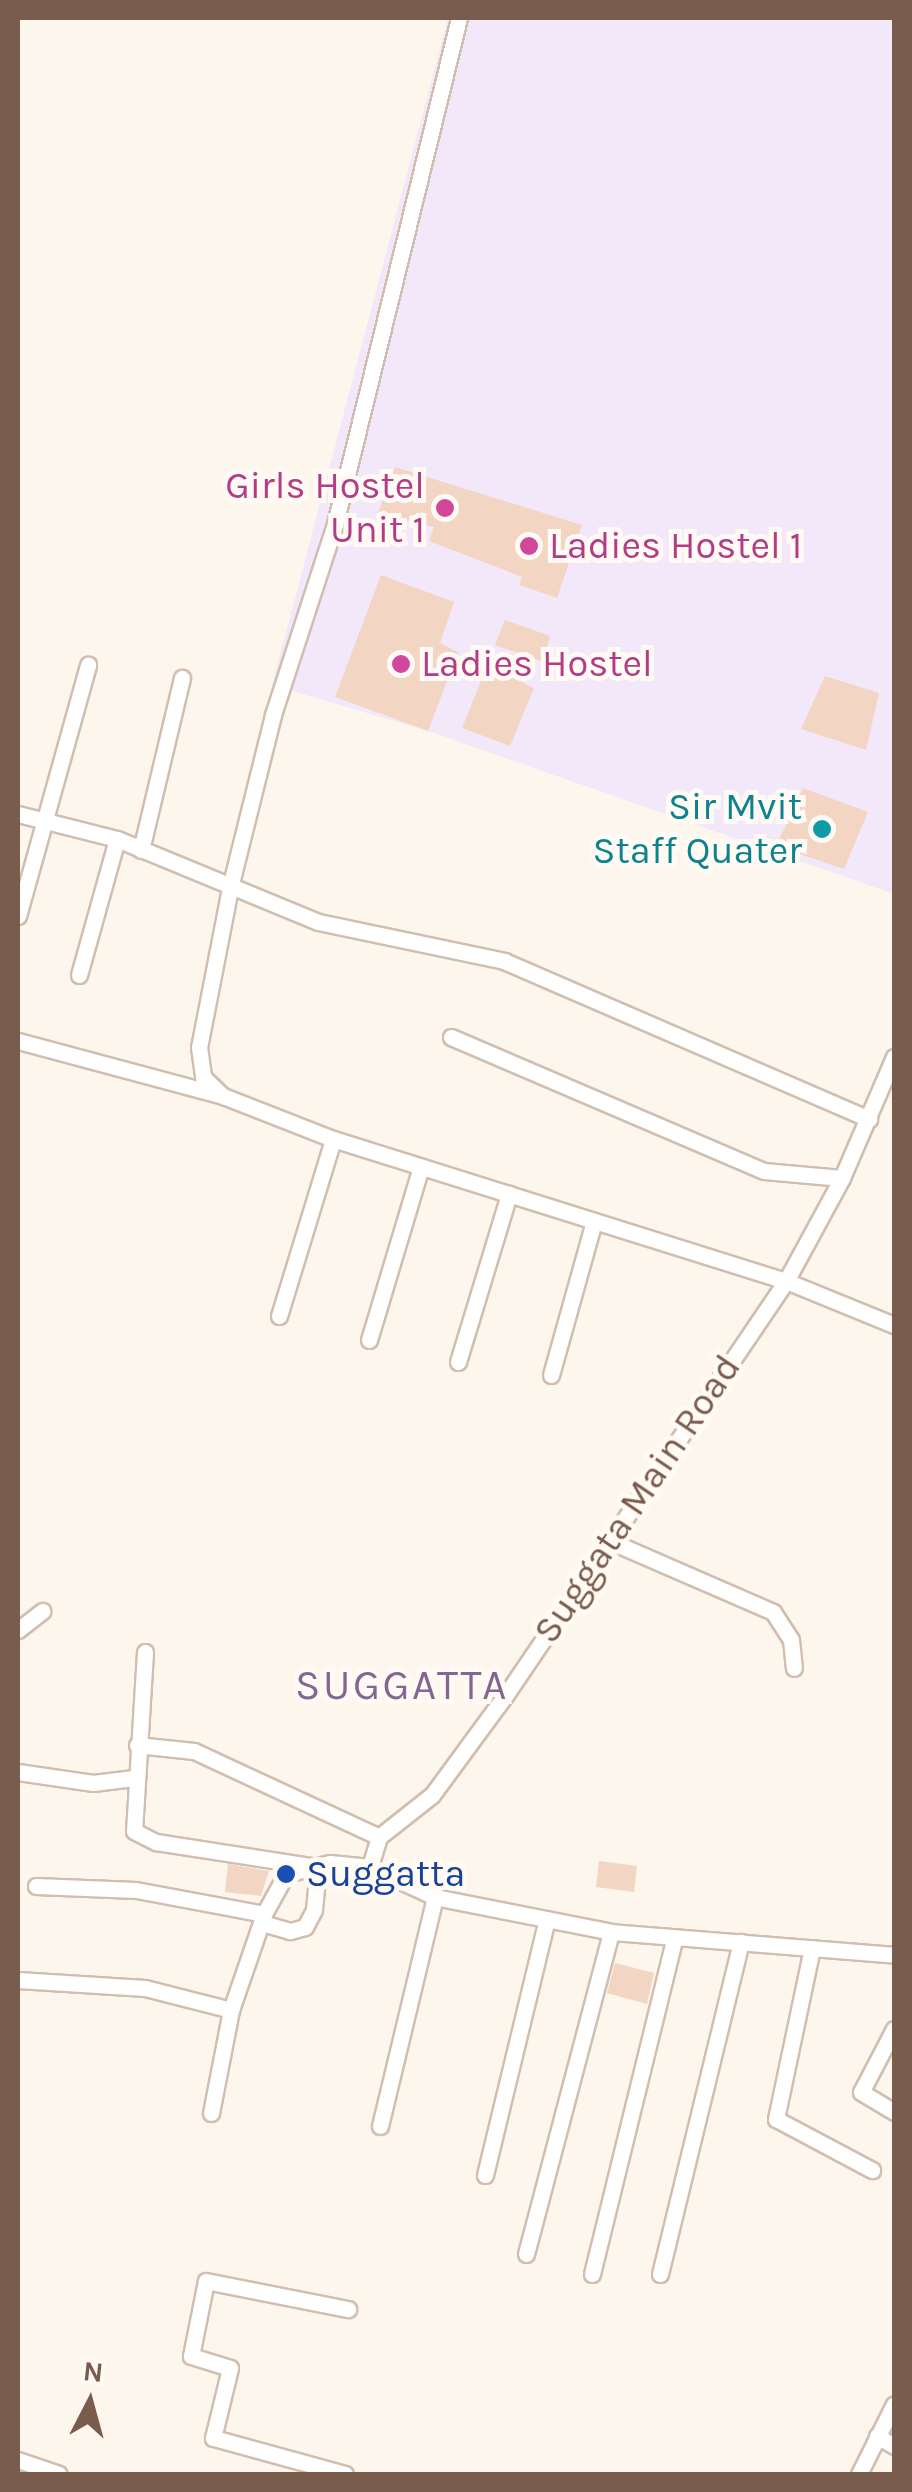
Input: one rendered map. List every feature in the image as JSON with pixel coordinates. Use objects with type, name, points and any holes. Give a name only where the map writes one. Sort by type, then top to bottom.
[{"type":"street","points":[[223,1096],[203,1077],[199,1047],[231,883],[273,715],[335,524],[459,18]]},
{"type":"street","points":[[18,916],[88,665]]},
{"type":"street","points":[[140,850],[182,678]]},
{"type":"street","points":[[18,814],[118,839],[318,922],[504,961],[869,1119]]},
{"type":"street","points":[[79,975],[118,839]]},
{"type":"street","points":[[451,1037],[764,1171],[842,1178]]},
{"type":"street","points":[[18,1041],[223,1096],[333,1139],[786,1281],[894,1326]]},
{"type":"street","name":"Suggata Main Road","points":[[379,1837],[432,1796],[612,1542],[697,1404],[786,1281],[842,1178],[894,1057]]},
{"type":"street","points":[[279,1316],[333,1139]]},
{"type":"street","points":[[370,1340],[421,1166]]},
{"type":"street","points":[[458,1362],[509,1194]]},
{"type":"street","points":[[551,1375],[594,1221]]},
{"type":"street","points":[[612,1542],[773,1612],[792,1640],[794,1668]]},
{"type":"street","points":[[18,1630],[42,1611]]},
{"type":"street","points":[[145,1652],[130,1822],[140,1837],[318,1866],[370,1867],[435,1897],[612,1932],[894,1955]]},
{"type":"street","points":[[137,1746],[194,1751],[379,1837],[370,1867]]},
{"type":"street","points":[[18,1772],[93,1783],[134,1778]]},
{"type":"street","points":[[210,2113],[231,2010],[263,1918],[286,1874],[318,1866]]},
{"type":"street","points":[[36,1886],[136,1890],[263,1918],[290,1931],[305,1927],[314,1910],[318,1866]]},
{"type":"street","points":[[380,2126],[435,1897]]},
{"type":"street","points":[[485,2175],[548,1919]]},
{"type":"street","points":[[526,2254],[612,1932]]},
{"type":"street","points":[[592,2274],[674,1939]]},
{"type":"street","points":[[660,2274],[742,1942]]},
{"type":"street","points":[[812,1948],[776,2119],[872,2170]]},
{"type":"street","points":[[18,1980],[145,1988],[231,2010]]},
{"type":"street","points":[[894,2029],[861,2092],[894,2112]]},
{"type":"street","points":[[345,2474],[292,2468],[212,2438],[230,2368],[191,2356],[206,2281],[348,2310]]},
{"type":"street","points":[[858,2474],[894,2404]]},
{"type":"street","points":[[877,2436],[894,2446]]},
{"type":"street","points":[[18,2460],[59,2474]]},
{"type":"shaded area","points":[[448,18],[894,18],[894,894],[428,731],[272,685]]},
{"type":"building","points":[[395,467],[582,525],[557,598],[519,585],[522,577],[429,541],[434,527],[378,513]]},
{"type":"building","name":"Ladies Hostel","points":[[381,575],[454,602],[440,643],[458,652],[428,731],[335,697]]},
{"type":"building","points":[[505,620],[550,636],[543,662],[495,645]]},
{"type":"building","points":[[487,666],[534,688],[510,746],[462,728]]},
{"type":"building","points":[[825,676],[879,693],[866,750],[801,729]]},
{"type":"building","name":"Sir Mvit Staff Quater","points":[[803,788],[868,812],[844,869],[776,846]]},
{"type":"building","points":[[599,1861],[637,1866],[634,1892],[596,1887]]},
{"type":"building","points":[[228,1864],[269,1871],[261,1896],[225,1892]]},
{"type":"building","points":[[615,1963],[654,1973],[647,2004],[607,1993]]},
{"type":"place","name":"Girls Hostel Unit 1","points":[[445,508]]},
{"type":"place","name":"Ladies Hostel 1","points":[[529,546]]},
{"type":"place","name":"Ladies Hostel","points":[[401,664]]},
{"type":"place","name":"Sir Mvit Staff Quater","points":[[822,829]]},
{"type":"place","name":"Suggatta","points":[[286,1874]]},
{"type":"district","name":"SUGGATTA","points":[[402,1685]]}]
